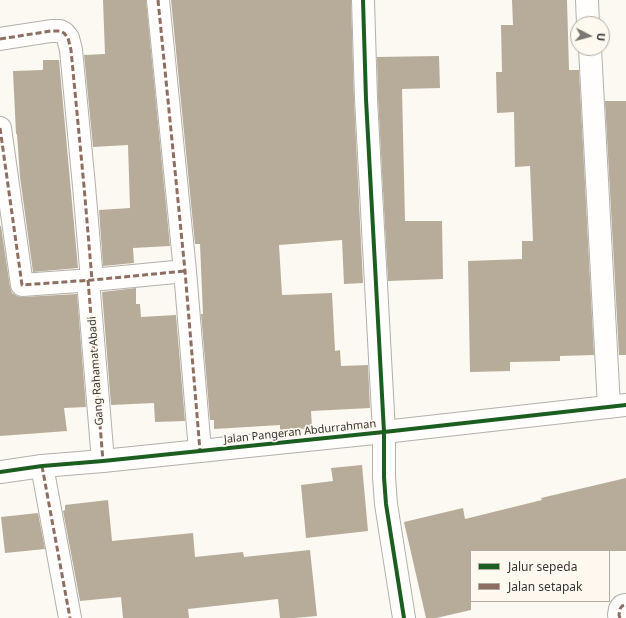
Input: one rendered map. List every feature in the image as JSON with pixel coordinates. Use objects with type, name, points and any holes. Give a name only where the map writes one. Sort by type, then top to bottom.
[{"type":"street","points":[[158,0],[185,271],[200,451]]},
{"type":"street","points":[[363,0],[366,99],[384,432],[384,477],[386,504],[404,618]]},
{"type":"street","points":[[587,0],[588,16]]},
{"type":"street","name":"Gang Rahamat Abadi","points":[[0,39],[60,31],[68,38],[71,50],[84,186],[103,461]]},
{"type":"street","points":[[591,56],[618,406]]},
{"type":"street","points":[[0,128],[22,285],[185,271]]},
{"type":"street","name":"Jalan Pangeran Abdurrahman","points":[[0,472],[42,466],[384,432],[618,406]]},
{"type":"street","points":[[42,466],[70,618]]},
{"type":"street","points":[[620,618],[620,609],[622,606],[626,605]]},
{"type":"building","points":[[103,0],[146,0],[170,246],[133,248],[134,263],[103,266],[99,210],[130,208],[128,145],[93,147],[84,55],[105,54]]},
{"type":"building","points":[[171,0],[351,0],[354,100],[363,283],[344,284],[342,240],[279,245],[282,295],[332,293],[335,351],[340,350],[341,366],[368,365],[370,408],[311,411],[312,427],[280,430],[280,425],[214,429],[214,420],[210,420],[201,314],[203,314],[200,244],[195,244]]},
{"type":"building","points":[[512,0],[567,0],[569,70],[579,70],[594,355],[560,356],[560,361],[510,362],[510,371],[470,372],[468,261],[522,259],[522,241],[533,241],[530,166],[515,167],[514,112],[497,113],[496,72],[502,72],[501,25],[513,25]]},
{"type":"building","points":[[439,56],[440,88],[402,89],[405,221],[442,221],[443,279],[388,281],[377,57]]},
{"type":"building","points":[[43,60],[59,60],[78,268],[33,272],[20,177],[13,71],[43,70]]},
{"type":"building","points":[[605,101],[626,101],[626,355],[619,355]]},
{"type":"building","points":[[0,226],[12,293],[23,297],[77,294],[86,407],[64,408],[67,431],[0,436]]},
{"type":"building","points":[[136,288],[136,304],[140,304],[141,317],[176,315],[185,421],[155,422],[154,403],[111,405],[102,292]]},
{"type":"building","points":[[362,465],[368,531],[306,538],[301,485],[333,481],[331,468]]},
{"type":"building","points":[[626,478],[626,551],[470,550],[471,610],[436,618],[426,618],[404,522],[463,508],[465,519],[542,500],[541,498]]},
{"type":"building","points":[[108,500],[112,541],[193,533],[195,557],[243,552],[244,557],[310,550],[317,616],[280,618],[278,599],[188,609],[189,618],[123,618],[121,597],[80,601],[63,511],[65,510],[65,505]]},
{"type":"building","points":[[38,513],[45,549],[5,553],[1,517]]},
{"type":"marked path","points":[[158,0],[185,271],[200,451]]},
{"type":"marked path","points":[[0,39],[51,31],[60,31],[68,38],[71,50],[92,280]]},
{"type":"marked path","points":[[0,128],[22,285],[185,271]]},
{"type":"marked path","points":[[88,280],[103,461]]},
{"type":"marked path","points":[[42,466],[70,618]]},
{"type":"marked path","points":[[620,618],[620,609],[622,606],[626,605]]},
{"type":"cycle path","points":[[363,0],[366,99],[384,432],[384,477],[386,504],[404,618]]},
{"type":"cycle path","points":[[0,472],[42,466],[384,432],[626,405]]}]
